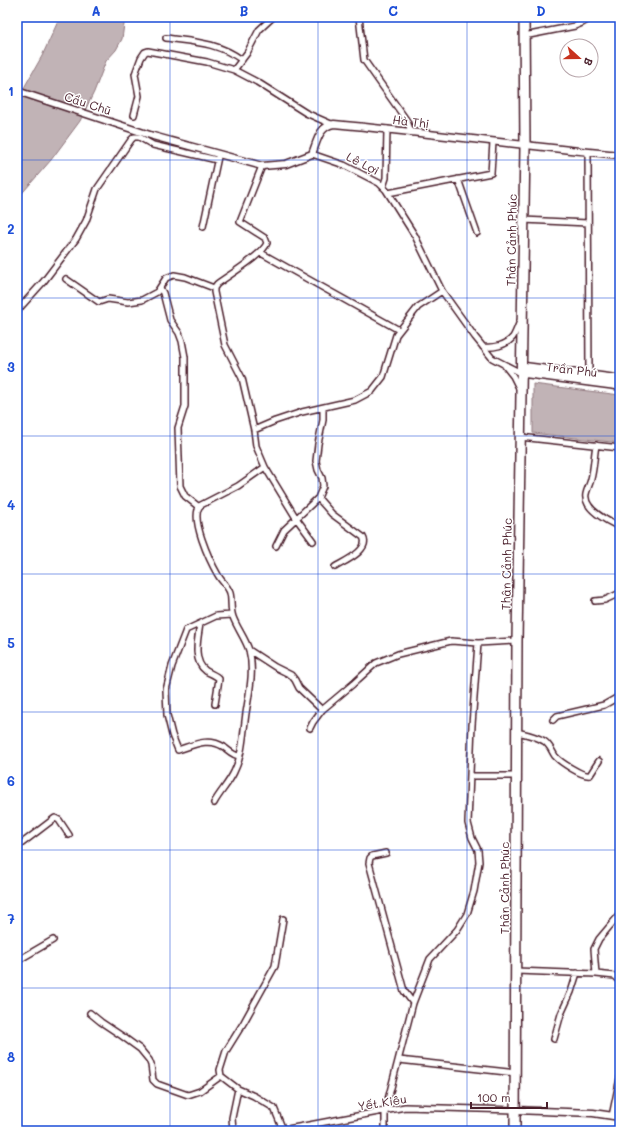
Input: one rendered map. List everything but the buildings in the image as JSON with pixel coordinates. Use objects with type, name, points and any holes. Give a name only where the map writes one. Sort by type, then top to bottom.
[{"type":"highway","name":"Thân Cảnh Phúc","points":[[515,1131],[517,641],[525,146],[524,17]]},
{"type":"main road","name":"Trần Phú","points":[[521,369],[589,379],[620,386]]},
{"type":"main road","name":"Trần Phú","points":[[589,379],[620,379]]},
{"type":"street","points":[[234,70],[247,53],[259,30],[273,17]]},
{"type":"street","points":[[359,17],[364,60],[408,121],[411,132]]},
{"type":"street","points":[[524,36],[575,26],[582,24],[592,17]]},
{"type":"street","points":[[166,38],[220,47],[231,52],[242,60]]},
{"type":"street","points":[[134,115],[139,96],[135,74],[141,58],[145,52],[148,51],[207,62],[234,70],[257,82],[306,113],[331,124]]},
{"type":"street","name":"Cầu Chũ","points":[[17,91],[218,157]]},
{"type":"street","points":[[17,311],[44,281],[76,239],[86,221],[97,189],[121,152],[134,137],[142,138],[153,145],[262,166],[286,164],[312,154],[320,134],[324,128],[331,124]]},
{"type":"street","name":"Hà Thị","points":[[331,124],[620,155]]},
{"type":"street","points":[[383,187],[386,178],[387,129]]},
{"type":"street","points":[[388,193],[491,173],[493,142]]},
{"type":"street","points":[[588,152],[589,379]]},
{"type":"street","name":"Lê Lợi","points":[[312,154],[344,165],[383,187],[415,236],[442,291],[492,358],[505,365]]},
{"type":"street","points":[[203,227],[218,157]]},
{"type":"street","points":[[262,166],[240,222],[266,240],[267,245],[261,253],[217,284],[214,288],[214,292],[225,345],[242,378],[254,430],[256,446],[265,467],[296,518],[313,540]]},
{"type":"street","points":[[458,179],[476,233]]},
{"type":"street","points":[[523,220],[588,223]]},
{"type":"street","points":[[261,253],[400,330]]},
{"type":"street","points":[[66,279],[99,302],[108,299],[136,302],[157,292],[166,278],[174,275],[185,277],[214,288]]},
{"type":"street","points":[[160,288],[163,293],[170,320],[179,333],[182,341],[185,357],[185,406],[178,428],[180,486],[185,496],[199,507]]},
{"type":"street","points":[[254,430],[275,420],[302,412],[355,400],[372,391],[383,377],[396,335],[418,306],[442,291]]},
{"type":"street","points":[[483,347],[490,348],[502,345],[508,341],[513,337],[522,319]]},
{"type":"street","points":[[505,365],[521,369]]},
{"type":"street","points":[[505,365],[513,376],[521,392]]},
{"type":"street","points":[[276,546],[284,530],[318,498],[323,486],[316,461],[323,420],[323,408]]},
{"type":"street","points":[[520,437],[620,448]]},
{"type":"street","points":[[596,445],[591,478],[586,498],[596,514],[620,527]]},
{"type":"street","points":[[199,507],[238,486],[265,467]]},
{"type":"street","points":[[318,498],[332,514],[365,540],[364,544],[353,558],[335,567]]},
{"type":"street","points":[[199,507],[197,523],[201,537],[219,577],[229,590],[232,600],[232,615],[249,650],[250,665],[250,693],[240,756],[234,772],[214,803]]},
{"type":"street","points":[[595,601],[606,600],[620,593]]},
{"type":"street","points":[[232,615],[216,616],[186,630],[168,681],[166,690],[167,715],[172,735],[178,750],[203,742],[212,742],[221,746],[235,756],[240,756]]},
{"type":"street","points":[[200,624],[197,642],[199,660],[206,671],[218,677],[220,680],[215,704]]},
{"type":"street","points":[[310,728],[322,710],[354,684],[376,663],[398,654],[451,641],[478,643],[517,641]]},
{"type":"street","points":[[385,1131],[385,1111],[399,1060],[412,1003],[430,959],[457,930],[466,914],[474,891],[479,862],[478,850],[472,838],[468,823],[472,725],[478,643]]},
{"type":"street","points":[[249,650],[276,668],[290,675],[295,680],[299,688],[322,710]]},
{"type":"street","points":[[553,720],[557,716],[604,705],[620,696]]},
{"type":"street","points":[[517,732],[545,742],[550,746],[555,756],[559,760],[581,774],[587,776],[590,775],[599,761]]},
{"type":"street","points":[[470,776],[517,776]]},
{"type":"street","points":[[17,847],[55,818],[59,820],[70,835]]},
{"type":"street","points":[[386,853],[372,856],[369,863],[404,991],[412,1003]]},
{"type":"street","points":[[596,974],[594,949],[599,939],[620,914]]},
{"type":"street","points":[[221,1076],[221,1066],[226,1050],[244,1022],[275,966],[283,919]]},
{"type":"street","points":[[17,961],[53,940]]},
{"type":"street","points":[[516,971],[596,974],[615,976],[620,980]]},
{"type":"street","points":[[554,1039],[561,1014],[571,992],[577,973]]},
{"type":"street","points":[[90,1013],[140,1049],[149,1060],[153,1080],[157,1084],[188,1095],[200,1091],[221,1076]]},
{"type":"street","points":[[399,1060],[516,1073]]},
{"type":"street","points":[[221,1076],[238,1090],[254,1096],[274,1108],[280,1131]]},
{"type":"street","points":[[612,1116],[620,1078]]},
{"type":"street","points":[[233,1131],[232,1118],[238,1090]]},
{"type":"street","name":"Yết Kiêu","points":[[280,1131],[405,1107],[515,1110]]},
{"type":"street","points":[[515,1110],[593,1113],[620,1117]]},
{"type":"shaded area","points":[[60,17],[125,17],[122,39],[116,50],[106,61],[94,92],[80,121],[51,160],[17,199],[17,100],[42,56]]},
{"type":"shaded area","points":[[533,384],[620,395],[620,443],[533,433]]}]
